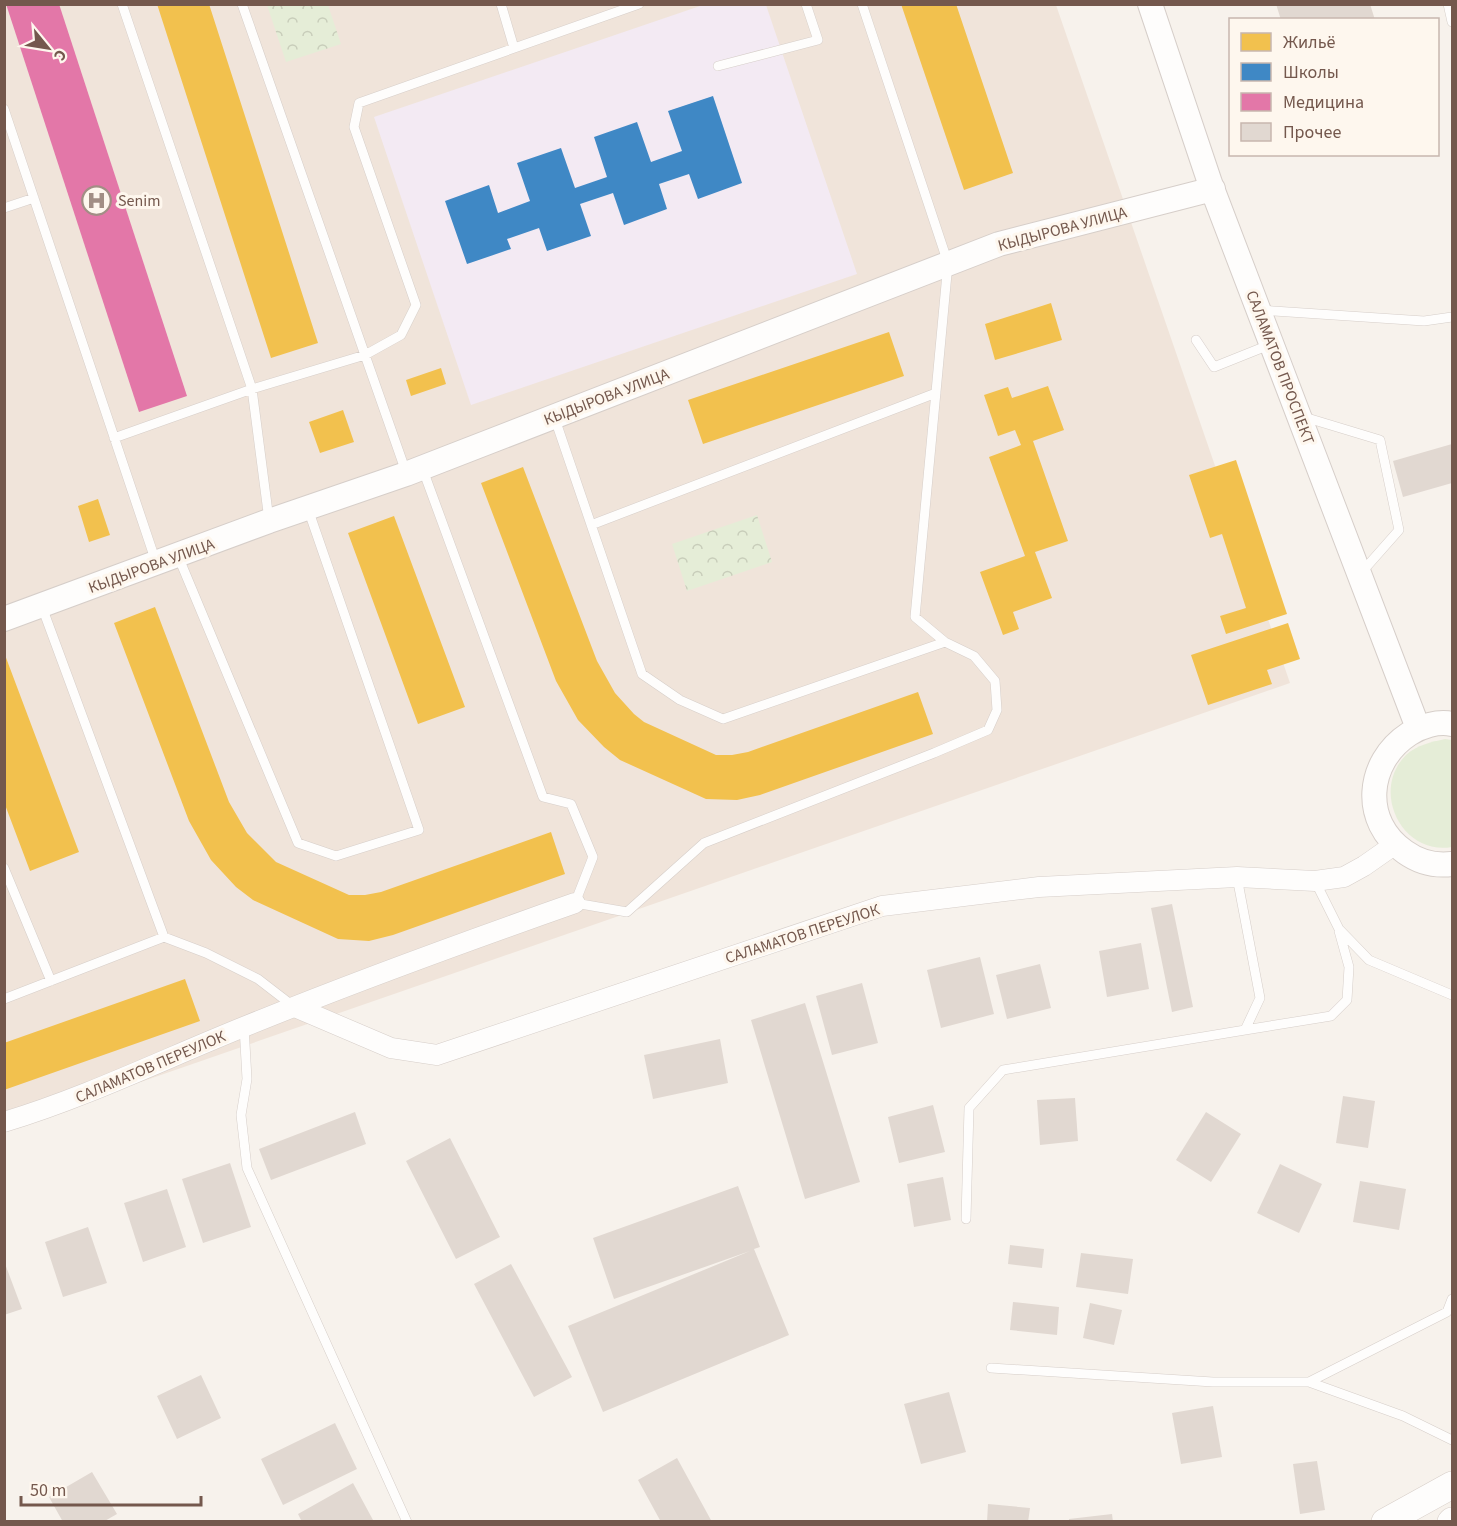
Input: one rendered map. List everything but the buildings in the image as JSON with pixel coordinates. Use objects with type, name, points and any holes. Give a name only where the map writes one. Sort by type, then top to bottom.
[{"type":"main road","points":[[1385,1521],[1452,1485]]},
{"type":"street","name":"САЛАМАТОВ ПРОСПЕКТ","points":[[1150,4],[1213,189],[1418,728]]},
{"type":"street","name":"КЫДЫРОВА УЛИЦА","points":[[4,619],[269,521],[414,471],[999,244],[1213,189]]},
{"type":"street","points":[[1452,724],[1445,723],[1418,728],[1395,743],[1379,766],[1373,794],[1379,821],[1394,845],[1416,860],[1443,865],[1452,864]]},
{"type":"street","name":"САЛАМАТОВ ПЕРЕУЛОК","points":[[295,1007],[391,1048],[436,1055],[882,906],[1039,887],[1237,877],[1316,881],[1344,877],[1394,845]]},
{"type":"street","name":"САЛАМАТОВ ПЕРЕУЛОК","points":[[4,1122],[40,1111],[244,1026],[441,950],[574,903]]},
{"type":"lane","points":[[122,4],[252,389],[269,521]]},
{"type":"lane","points":[[242,4],[365,355],[414,471],[543,796],[571,804],[593,857],[574,903],[627,912],[704,843],[988,730],[997,710],[995,681],[974,656],[945,642],[915,617],[948,263],[862,4]]},
{"type":"lane","points":[[501,4],[514,48]]},
{"type":"lane","points":[[114,438],[252,389],[365,355],[401,335],[416,305],[354,127],[359,103],[621,7],[639,4]]},
{"type":"lane","points":[[718,66],[818,40],[806,4]]},
{"type":"lane","points":[[1448,4],[1452,22]]},
{"type":"lane","points":[[4,110],[114,438],[167,560],[298,843],[336,856],[419,830],[307,508]]},
{"type":"lane","points":[[4,208],[34,198]]},
{"type":"lane","points":[[1259,310],[1424,321],[1452,317]]},
{"type":"lane","points":[[1196,340],[1214,367],[1272,344]]},
{"type":"lane","points":[[591,525],[936,393]]},
{"type":"lane","points":[[554,416],[642,674],[680,700],[723,719],[945,642]]},
{"type":"lane","points":[[1299,416],[1380,440],[1400,530],[1360,574]]},
{"type":"lane","points":[[41,605],[164,937]]},
{"type":"lane","points":[[4,868],[51,981]]},
{"type":"lane","points":[[1237,877],[1260,998],[1245,1030]]},
{"type":"lane","points":[[966,1219],[969,1108],[1004,1070],[1331,1016],[1347,1000],[1349,967],[1339,929],[1316,881]]},
{"type":"lane","points":[[1339,929],[1369,960],[1452,994]]},
{"type":"lane","points":[[4,999],[164,937],[206,953],[258,979],[295,1007]]},
{"type":"lane","points":[[244,1026],[247,1079],[241,1115],[247,1168],[407,1521]]},
{"type":"lane","points":[[1309,1382],[1448,1312],[1452,1299]]},
{"type":"lane","points":[[991,1368],[1214,1383],[1309,1382],[1403,1416],[1452,1440]]},
{"type":"shaded area","points":[[4,5],[1056,5],[1290,683],[5,1129]]},
{"type":"shaded area","points":[[703,5],[766,5],[857,274],[471,405],[374,117]]},
{"type":"green space","points":[[267,5],[328,5],[341,44],[286,62]]},
{"type":"green space","points":[[757,515],[772,562],[687,591],[672,544]]},
{"type":"green space","points":[[1445,739],[1452,740],[1452,847],[1434,847],[1419,841],[1406,831],[1397,818],[1392,802],[1391,786],[1396,770],[1406,755],[1419,746]]},
{"type":"place","name":"Senim","points":[[97,200]]}]
